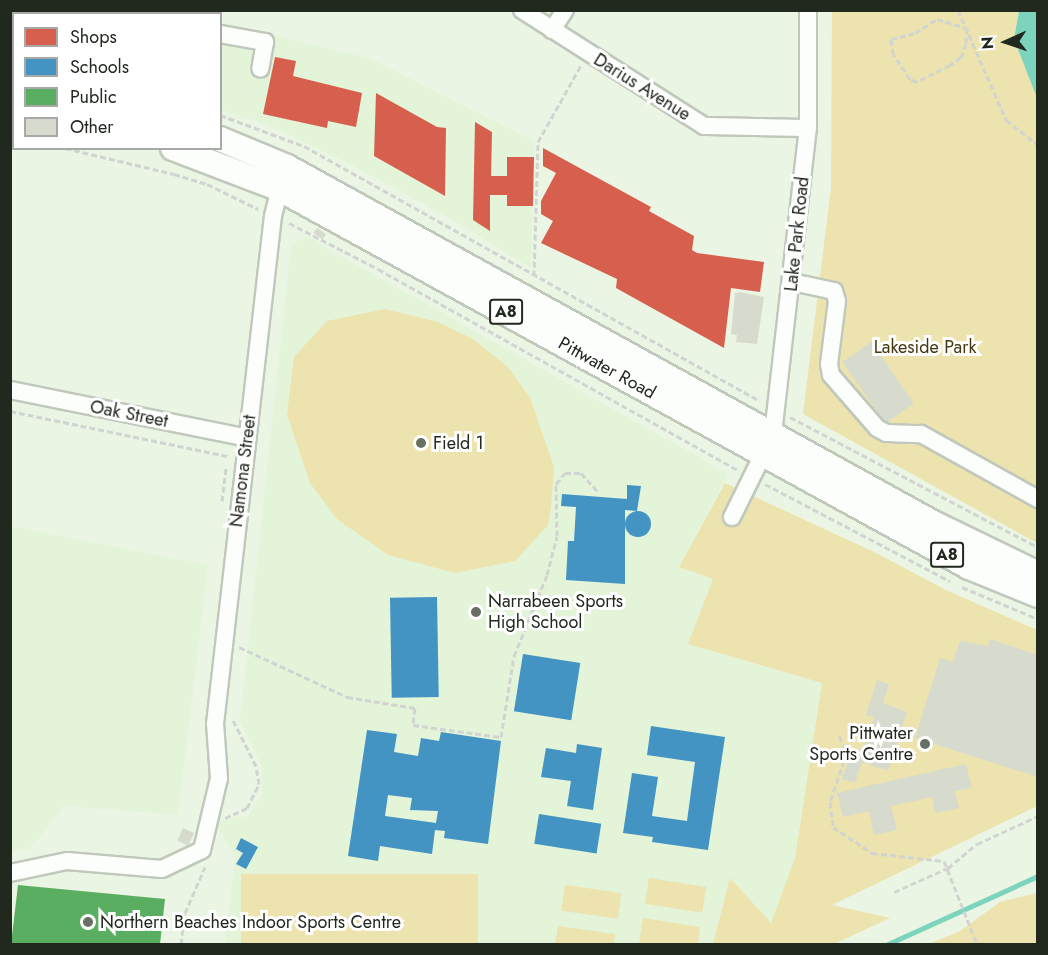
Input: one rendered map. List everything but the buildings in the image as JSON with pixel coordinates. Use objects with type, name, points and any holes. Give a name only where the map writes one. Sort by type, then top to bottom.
[{"type":"highway","name":"Pittwater Road","points":[[222,140],[283,177],[768,444],[969,567],[1038,595]]},
{"type":"highway","name":"Pittwater Road","points":[[181,150],[283,177]]},
{"type":"highway","name":"Pittwater Road","points":[[768,444],[1038,574]]},
{"type":"street","name":"Darius Avenue","points":[[522,10],[704,126],[808,128]]},
{"type":"street","points":[[552,30],[565,10]]},
{"type":"street","name":"Lake Park Road","points":[[732,517],[768,444],[776,410],[808,128],[808,10]]},
{"type":"street","points":[[222,34],[265,42],[260,69]]},
{"type":"street","points":[[10,93],[12,88]]},
{"type":"street","name":"Namona Street","points":[[10,873],[67,861],[162,869],[202,850],[214,815],[219,777],[215,724],[273,216],[283,177]]},
{"type":"street","points":[[792,282],[834,291],[837,301],[829,364],[831,375],[877,428],[886,433],[921,434],[1038,499]]},
{"type":"street","name":"Oak Street","points":[[10,390],[247,438]]},
{"type":"path","points":[[958,10],[1006,120],[1038,145]]},
{"type":"path","points":[[948,19],[967,28],[961,57],[923,80],[910,79],[890,47],[896,35],[915,33],[938,20],[948,19]]},
{"type":"path","points":[[534,276],[538,142],[588,53]]},
{"type":"path","points":[[222,116],[304,146],[776,410],[1038,547]]},
{"type":"path","points":[[73,150],[207,184],[294,226],[752,477],[960,587],[1038,619]]},
{"type":"path","points":[[288,231],[294,226]]},
{"type":"path","points":[[10,411],[228,455],[222,501]]},
{"type":"path","points":[[240,647],[347,697],[415,708],[412,725],[501,737],[514,656],[547,575],[557,536],[556,484],[566,474],[581,473],[599,493]]},
{"type":"path","points":[[238,657],[241,635]]},
{"type":"path","points":[[214,815],[241,813],[253,801],[259,784],[256,766],[236,733],[232,713]]},
{"type":"path","points":[[839,736],[847,752],[830,802],[833,828],[872,854],[944,861],[976,934],[977,945]]},
{"type":"path","points":[[894,892],[948,868],[977,844],[1038,816]]},
{"type":"path","points":[[181,945],[185,913],[208,861]]},
{"type":"shaded area","points":[[222,22],[371,59],[534,141],[531,268],[448,217],[348,163],[268,125],[222,110]]},
{"type":"shaded area","name":"Narrabeen Sports High School","points":[[307,237],[728,474],[679,566],[713,579],[688,644],[822,683],[784,927],[753,944],[225,944],[235,856],[217,828],[223,820],[243,816],[247,819],[262,793],[262,767],[240,722],[291,245]]},
{"type":"shaded area","points":[[11,526],[208,565],[178,815],[64,806],[29,850],[11,850]]},
{"type":"green space","name":"Lakeside Park","points":[[832,11],[1019,11],[1014,39],[1038,98],[1037,543],[803,414],[831,188]]},
{"type":"green space","name":"Field 1","points":[[385,309],[438,322],[473,339],[508,367],[530,398],[554,467],[551,507],[548,525],[515,561],[455,573],[388,555],[337,519],[310,483],[287,415],[294,357],[327,321]]},
{"type":"green space","name":"Pittwater Sports Centre","points":[[725,483],[874,552],[948,591],[1037,630],[1037,806],[832,905],[890,918],[834,944],[713,944],[730,878],[771,923],[795,858],[822,683],[688,644],[713,579],[679,567]]},
{"type":"green space","points":[[241,874],[478,874],[478,944],[241,944]]},
{"type":"green space","points":[[649,878],[706,887],[702,913],[645,904]]},
{"type":"green space","points":[[565,885],[621,893],[618,919],[561,911]]},
{"type":"green space","points":[[1037,893],[1037,944],[929,944],[960,931],[1000,902]]},
{"type":"green space","points":[[643,918],[700,927],[698,944],[639,944]]},
{"type":"green space","points":[[558,926],[615,934],[614,944],[555,944]]},
{"type":"water","points":[[1019,11],[1037,11],[1037,98],[1014,39]]},
{"type":"waterway","points":[[888,944],[1038,876]]},
{"type":"place","name":"Field 1","points":[[421,443]]},
{"type":"place","name":"Narrabeen Sports High School","points":[[476,612]]},
{"type":"place","name":"Pittwater Sports Centre","points":[[925,744]]},
{"type":"place","name":"Northern Beaches Indoor Sports Centre","points":[[88,922]]}]
